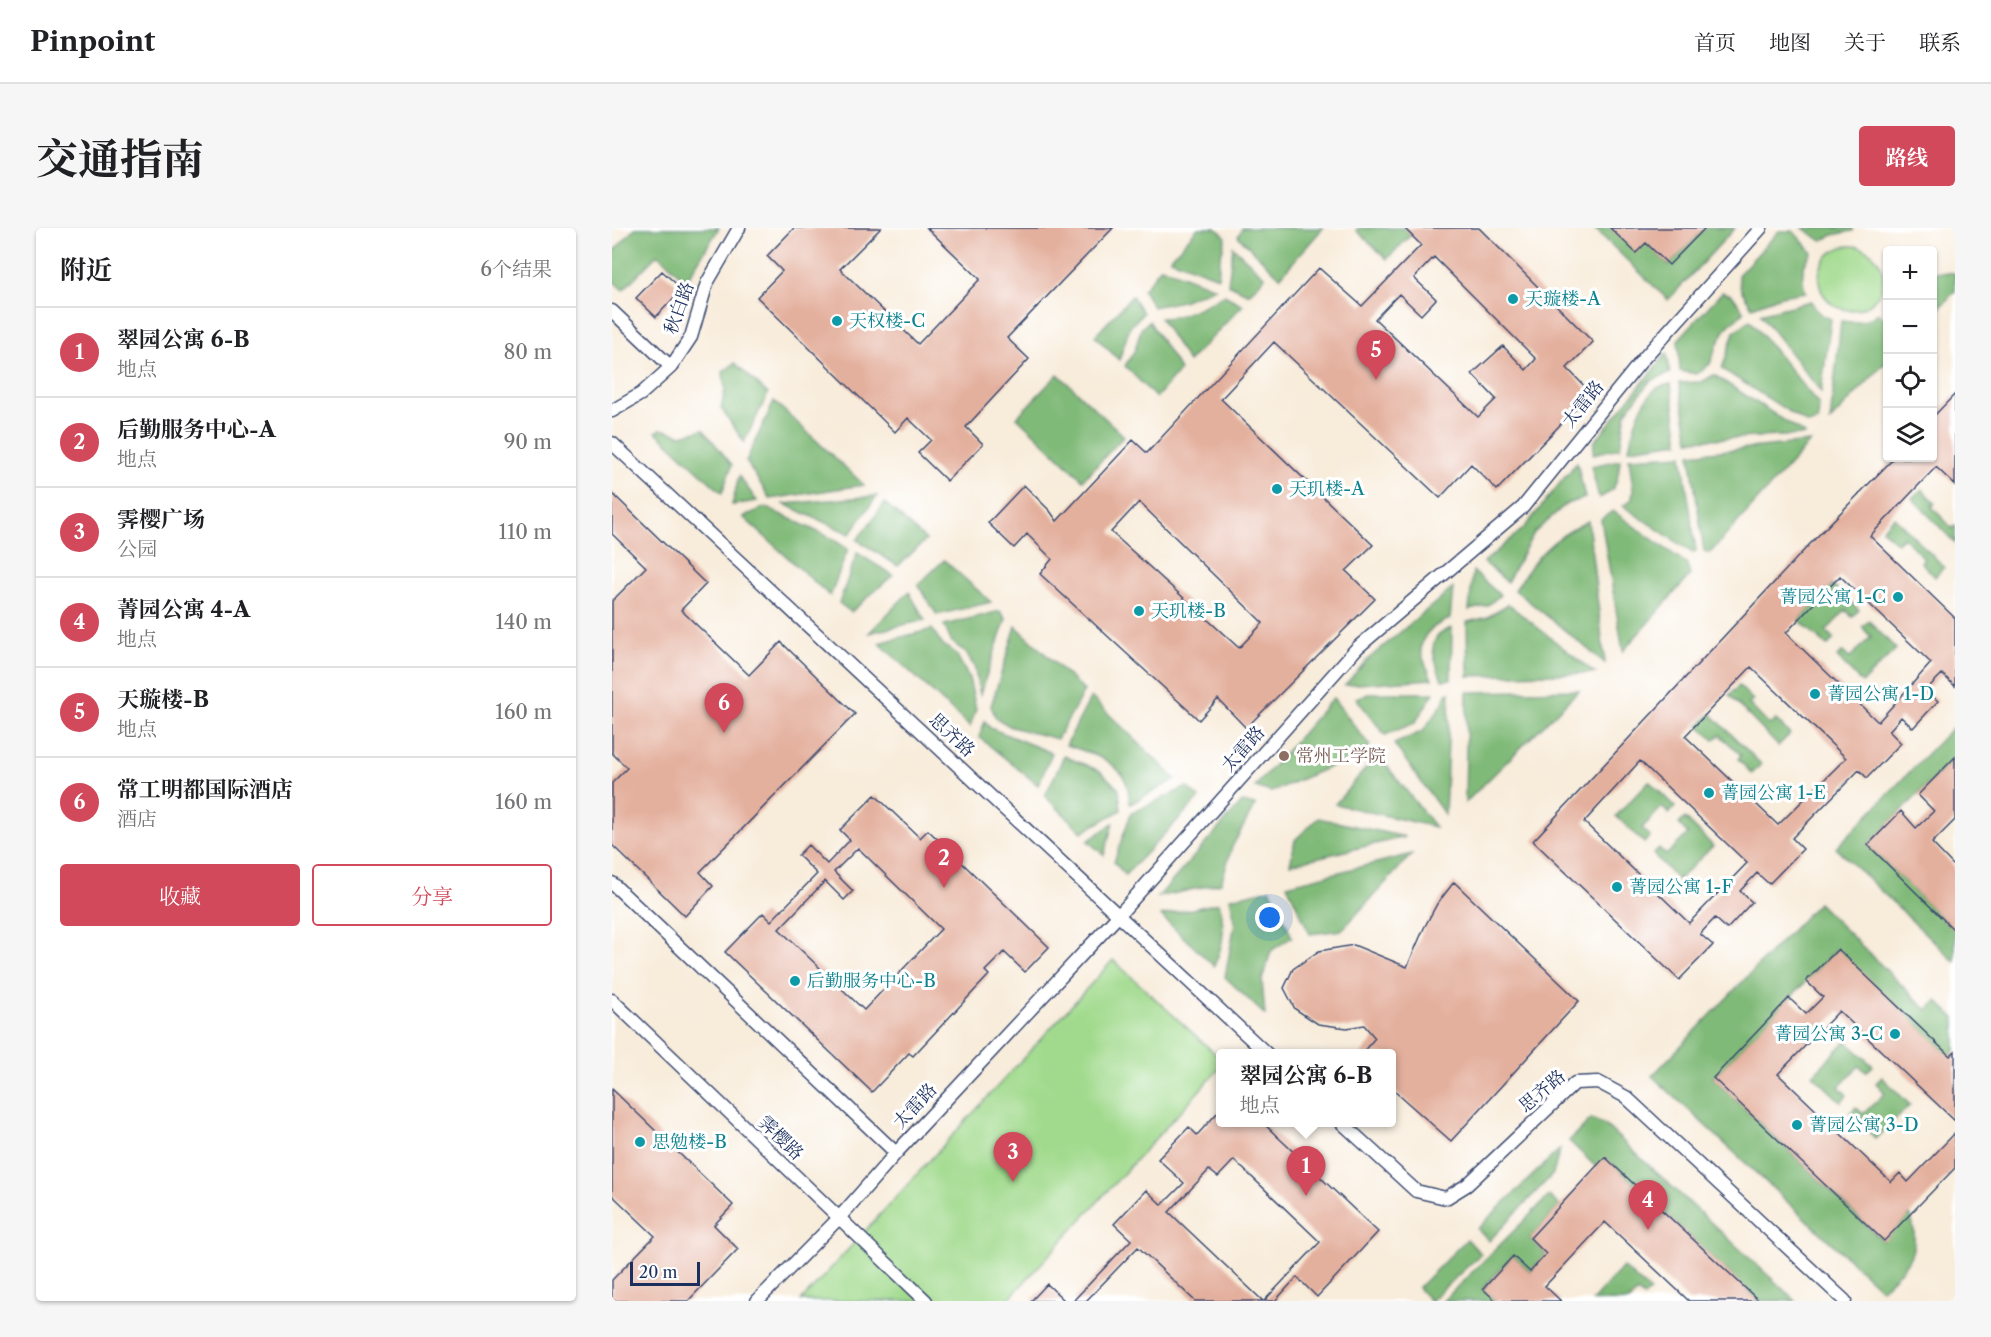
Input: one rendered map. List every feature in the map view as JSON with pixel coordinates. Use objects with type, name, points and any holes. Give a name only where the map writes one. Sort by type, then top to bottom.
[{"type":"lane","name":"秋白路","points":[[612,411],[641,394],[671,367],[691,337],[707,283],[739,228]]},
{"type":"lane","name":"太雷路","points":[[757,1301],[839,1218],[896,1153],[1118,916],[1356,648],[1523,507],[1643,359],[1761,228]]},
{"type":"lane","points":[[612,311],[671,367]]},
{"type":"lane","name":"思齐路","points":[[612,443],[1263,1049]]},
{"type":"lane","points":[[612,883],[896,1153]]},
{"type":"lane","name":"霁樱路","points":[[612,1000],[926,1301]]},
{"type":"lane","name":"思齐路","points":[[1346,1127],[1416,1191],[1446,1198],[1467,1185],[1575,1083],[1598,1082],[1626,1097],[1845,1301]]},
{"type":"green space","points":[[635,228],[719,228],[686,281],[658,254],[623,290],[612,280],[612,253]]},
{"type":"green space","points":[[1198,228],[1216,228],[1226,237],[1218,277],[1170,259]]},
{"type":"green space","points":[[1242,228],[1323,228],[1280,277],[1238,236]]},
{"type":"green space","points":[[1359,228],[1404,228],[1411,235],[1387,259],[1356,230]]},
{"type":"green space","points":[[1594,228],[1610,228],[1636,252],[1646,243],[1669,265],[1705,228],[1735,228],[1668,300]]},
{"type":"green space","points":[[1803,228],[1853,228],[1853,231],[1833,235],[1821,241]]},
{"type":"green space","points":[[1779,231],[1793,231],[1812,252],[1803,271],[1806,292],[1781,296],[1752,307],[1741,290],[1738,275]]},
{"type":"green space","points":[[1851,246],[1869,252],[1877,260],[1882,272],[1882,284],[1877,296],[1869,304],[1851,310],[1833,304],[1825,296],[1819,278],[1825,260],[1833,252]]},
{"type":"green space","points":[[1233,247],[1265,277],[1249,294],[1228,284]]},
{"type":"green space","points":[[1161,267],[1215,288],[1182,301],[1153,307],[1143,290]]},
{"type":"green space","points":[[1937,272],[1955,273],[1955,291],[1937,311]]},
{"type":"green space","points":[[1722,292],[1732,295],[1744,312],[1727,327],[1710,364],[1697,374],[1680,371],[1678,340]]},
{"type":"green space","points":[[1224,295],[1243,305],[1188,362],[1160,318],[1186,313]]},
{"type":"green space","points":[[1132,296],[1143,313],[1130,327],[1119,360],[1095,336]]},
{"type":"green space","points":[[1811,301],[1819,312],[1831,319],[1821,392],[1760,314]]},
{"type":"green space","points":[[1878,313],[1883,317],[1883,365],[1830,421],[1841,321],[1861,322]]},
{"type":"green space","points":[[1750,320],[1819,405],[1818,421],[1808,424],[1722,369],[1734,332]]},
{"type":"green space","points":[[1149,321],[1180,370],[1156,398],[1125,366],[1135,350],[1141,329]]},
{"type":"green space","points":[[1667,353],[1670,373],[1650,381],[1626,412],[1620,448],[1593,454],[1594,442]]},
{"type":"green space","points":[[735,363],[768,394],[744,442],[721,408],[725,390],[723,372]]},
{"type":"green space","points":[[1058,374],[1124,436],[1083,480],[1017,417]]},
{"type":"green space","points":[[1714,375],[1805,435],[1689,440],[1679,383],[1702,382]]},
{"type":"green space","points":[[1671,384],[1679,442],[1629,449],[1638,416],[1646,400],[1657,388]]},
{"type":"green space","points":[[774,401],[864,485],[770,499],[746,461]]},
{"type":"green space","points":[[661,429],[682,435],[703,429],[732,465],[722,493],[656,432]]},
{"type":"green space","points":[[1810,442],[1710,553],[1704,551],[1690,454]]},
{"type":"green space","points":[[1682,455],[1696,551],[1693,553],[1623,506],[1632,499],[1629,458]]},
{"type":"green space","points":[[1620,460],[1616,483],[1610,491],[1599,498],[1591,466]]},
{"type":"green space","points":[[1577,462],[1585,498],[1566,504],[1534,533],[1507,582],[1484,562],[1524,528]]},
{"type":"green space","points":[[739,476],[757,501],[732,505]]},
{"type":"green space","points":[[1922,489],[1935,503],[1932,507],[1952,528],[1955,526],[1955,543],[1912,498]]},
{"type":"green space","points":[[877,496],[850,534],[784,504]]},
{"type":"green space","points":[[885,503],[926,540],[898,566],[857,540]]},
{"type":"green space","points":[[765,507],[831,538],[848,549],[830,596],[743,517]]},
{"type":"green space","points":[[1613,511],[1687,564],[1690,575],[1623,651],[1601,519]]},
{"type":"green space","points":[[1894,517],[1944,567],[1935,577],[1921,562],[1924,558],[1903,537],[1897,543],[1882,529]]},
{"type":"green space","points":[[1588,521],[1605,663],[1515,590],[1530,567],[1546,549],[1564,534]]},
{"type":"green space","points":[[857,553],[893,575],[851,612],[839,603]]},
{"type":"green space","points":[[944,560],[991,602],[937,615],[918,585]]},
{"type":"green space","points":[[1473,571],[1500,595],[1487,606],[1469,610]]},
{"type":"green space","points":[[1832,585],[1859,610],[1852,617],[1846,610],[1826,631],[1834,639],[1827,646],[1799,620]]},
{"type":"green space","points":[[1453,588],[1450,619],[1430,630],[1422,644],[1423,657],[1432,679],[1345,685],[1367,660]]},
{"type":"green space","points":[[909,592],[925,620],[869,633]]},
{"type":"green space","points":[[1508,604],[1595,673],[1468,676],[1467,622],[1488,617]]},
{"type":"green space","points":[[1000,611],[1006,619],[980,694],[974,666],[966,653],[951,641],[944,625]]},
{"type":"green space","points":[[1869,621],[1896,649],[1862,683],[1837,657],[1843,652],[1849,658],[1871,637],[1862,627]]},
{"type":"green space","points":[[1016,626],[1084,691],[1057,739],[1011,727],[996,718],[991,706]]},
{"type":"green space","points":[[1452,628],[1451,679],[1442,680],[1434,656],[1434,643],[1443,632]]},
{"type":"green space","points":[[932,629],[942,644],[956,654],[969,678],[976,709],[970,727],[879,643]]},
{"type":"green space","points":[[1739,686],[1753,700],[1749,704],[1769,725],[1776,720],[1790,734],[1778,746],[1729,695]]},
{"type":"green space","points":[[1579,690],[1465,803],[1467,692]]},
{"type":"green space","points":[[1450,692],[1445,815],[1394,744],[1423,731],[1443,703],[1446,693]]},
{"type":"green space","points":[[1372,693],[1434,693],[1415,723],[1385,735],[1356,698]]},
{"type":"green space","points":[[1091,697],[1176,779],[1130,804],[1127,785],[1118,770],[1102,759],[1066,745]]},
{"type":"green space","points":[[1333,698],[1370,746],[1360,754],[1271,792],[1255,787]]},
{"type":"green space","points":[[1711,714],[1761,764],[1752,774],[1738,759],[1741,755],[1720,735],[1714,740],[1699,726]]},
{"type":"green space","points":[[985,721],[990,728],[1052,753],[1038,785],[979,737]]},
{"type":"green space","points":[[1955,725],[1955,757],[1868,845],[1955,931],[1955,962],[1836,848]]},
{"type":"green space","points":[[1064,756],[1100,771],[1119,789],[1121,810],[1082,832],[1045,796]]},
{"type":"green space","points":[[1379,756],[1435,827],[1335,804]]},
{"type":"green space","points":[[1649,781],[1675,807],[1669,814],[1662,807],[1642,828],[1650,836],[1644,843],[1616,816]]},
{"type":"green space","points":[[1187,787],[1199,798],[1125,875],[1114,862],[1131,813]]},
{"type":"green space","points":[[1242,802],[1255,805],[1232,847],[1221,883],[1158,897]]},
{"type":"green space","points":[[1318,818],[1405,837],[1290,864],[1295,840]]},
{"type":"green space","points":[[1685,818],[1713,846],[1678,880],[1653,854],[1659,848],[1666,855],[1688,834],[1679,824]]},
{"type":"green space","points":[[1113,823],[1104,855],[1088,841]]},
{"type":"green space","points":[[1412,854],[1342,930],[1310,934],[1287,885]]},
{"type":"green space","points":[[1270,889],[1292,937],[1271,951],[1262,980],[1265,1015],[1225,977],[1235,923],[1230,898]]},
{"type":"green space","points":[[1219,903],[1223,934],[1214,966],[1161,916]]},
{"type":"green space","points":[[1818,903],[1927,1010],[1937,1001],[1955,1018],[1955,1051],[1950,1056],[1837,949],[1713,1078],[1883,1241],[1910,1214],[1914,1238],[1910,1257],[1899,1273],[1881,1289],[1652,1076]]},
{"type":"green space","points":[[1113,960],[1216,1054],[1216,1072],[1007,1301],[801,1301]]},
{"type":"green space","points":[[1846,1041],[1873,1066],[1866,1072],[1859,1066],[1839,1087],[1847,1095],[1841,1102],[1813,1075]]},
{"type":"green space","points":[[1882,1077],[1910,1105],[1876,1139],[1850,1113],[1856,1107],[1863,1114],[1885,1093],[1876,1083]]},
{"type":"green space","points":[[1591,1119],[1605,1125],[1796,1301],[1759,1301],[1606,1158],[1596,1167],[1569,1141]]},
{"type":"green space","points":[[1560,1149],[1553,1174],[1489,1241],[1477,1229]]},
{"type":"green space","points":[[1549,1196],[1560,1206],[1530,1238],[1546,1254],[1530,1272],[1513,1256],[1483,1288],[1496,1301],[1443,1301]]},
{"type":"green space","points":[[1467,1239],[1481,1254],[1430,1301],[1418,1288]]},
{"type":"green space","points":[[1623,1267],[1650,1291],[1644,1297],[1637,1292],[1629,1301],[1592,1301]]},
{"type":"building","points":[[794,228],[881,228],[840,269],[918,344],[980,279],[927,228],[1113,228],[1007,338],[1029,359],[966,427],[983,444],[947,481],[918,453],[931,440],[908,418],[895,432],[757,297],[782,271],[767,256]]},
{"type":"building","points":[[1404,228],[1479,228],[1593,342],[1567,368],[1591,393],[1497,490],[1471,464],[1440,498],[1274,342],[1221,399],[1373,545],[1346,571],[1375,599],[1246,728],[1218,699],[1199,720],[1040,574],[1052,559],[1027,534],[1014,548],[988,523],[1024,485],[1057,521],[1133,440],[1147,453],[1319,268],[1362,306],[1421,245]],"holes":[[[1434,257],[1536,359],[1526,370],[1503,346],[1472,374],[1496,399],[1478,417],[1375,319],[1399,294],[1421,315],[1436,299],[1414,278]],[[1139,502],[1263,623],[1239,648],[1111,532]]]},
{"type":"building","points":[[1610,228],[1705,228],[1669,265],[1646,243],[1636,253]]},
{"type":"building","points":[[662,271],[682,289],[656,317],[636,298]]},
{"type":"building","points":[[1955,394],[1955,485],[1936,467],[1870,536],[1955,618],[1955,686],[1942,674],[1926,690],[1938,701],[1913,728],[1901,717],[1889,731],[1901,743],[1867,778],[1859,770],[1792,838],[1803,849],[1769,884],[1757,873],[1740,891],[1752,902],[1727,929],[1715,918],[1700,934],[1713,945],[1679,980],[1533,841],[1809,545],[1890,462],[1937,462],[1937,413]],"holes":[[[1840,576],[1931,663],[1878,722],[1786,633]],[[1751,667],[1846,758],[1778,825],[1685,736]],[[1640,761],[1747,863],[1689,923],[1584,822]]]},
{"type":"building","points":[[612,493],[706,584],[681,610],[749,675],[781,642],[855,714],[700,872],[713,886],[685,916],[612,845],[612,783],[627,768],[612,753],[612,601],[646,567],[612,534]]},
{"type":"building","points":[[1955,757],[1955,820],[1932,843],[1955,867],[1955,931],[1868,845],[1901,811],[1916,828],[1934,811],[1918,795]]},
{"type":"building","points":[[875,795],[920,838],[928,830],[1049,947],[1025,972],[1004,952],[985,971],[989,975],[913,1056],[909,1053],[872,1092],[725,952],[763,913],[771,921],[817,874],[798,855],[808,845],[827,864],[850,840],[840,830]],"holes":[[[858,848],[941,929],[864,1010],[779,929],[825,881],[844,900],[853,891],[834,872]]]},
{"type":"building","points":[[1454,882],[1579,1001],[1451,1141],[1396,1093],[1396,1049],[1365,1049],[1375,1038],[1364,1025],[1347,1028],[1318,1024],[1295,1009],[1284,988],[1293,969],[1319,951],[1354,945],[1407,967],[1437,904]]},
{"type":"building","points":[[1838,949],[1950,1056],[1955,1051],[1955,1121],[1839,1011],[1778,1074],[1891,1182],[1900,1173],[1908,1182],[1955,1133],[1955,1168],[1884,1241],[1713,1078],[1789,998],[1806,1014],[1823,997],[1806,981]]},
{"type":"building","name":"思勉楼-B","points":[[612,1089],[733,1205],[714,1225],[738,1249],[688,1301],[612,1301],[612,1280],[655,1236],[612,1195]]},
{"type":"building","points":[[1216,1114],[1216,1127],[1267,1127],[1378,1232],[1317,1297],[1297,1277],[1275,1301],[1264,1301],[1320,1242],[1234,1160],[1218,1177],[1209,1170],[1169,1212],[1263,1301],[1195,1301],[1138,1247],[1086,1301],[1073,1301],[1131,1240],[1114,1224],[1146,1190],[1162,1205],[1184,1183],[1158,1159],[1189,1127],[1197,1135]]},
{"type":"building","points":[[1605,1157],[1759,1301],[1689,1301],[1605,1222],[1545,1286],[1561,1301],[1496,1301],[1483,1289],[1513,1256],[1530,1272],[1546,1254],[1530,1238]]},
{"type":"building","points":[[1047,1284],[1065,1301],[1031,1301]]},
{"type":"place","name":"天璇楼-A","points":[[1513,299]]},
{"type":"place","name":"天权楼-C","points":[[837,321]]},
{"type":"place","name":"天璇楼-B","points":[[1376,380]]},
{"type":"place","name":"天玑楼-A","points":[[1277,489]]},
{"type":"place","name":"菁园公寓 1-C","points":[[1898,597]]},
{"type":"place","name":"天玑楼-B","points":[[1139,611]]},
{"type":"place","name":"菁园公寓 1-D","points":[[1815,694]]},
{"type":"place","name":"常工明都国际酒店","points":[[724,733]]},
{"type":"place","name":"常州工学院","points":[[1284,756]]},
{"type":"place","name":"菁园公寓 1-E","points":[[1709,793]]},
{"type":"place","name":"菁园公寓 1-F","points":[[1617,887]]},
{"type":"place","name":"后勤服务中心-A","points":[[944,888]]},
{"type":"place","name":"后勤服务中心-B","points":[[795,981]]},
{"type":"place","name":"菁园公寓 3-C","points":[[1895,1034]]},
{"type":"place","name":"菁园公寓 3-D","points":[[1797,1125]]},
{"type":"place","name":"思勉楼-B","points":[[640,1142]]},
{"type":"place","name":"霁樱广场","points":[[1013,1182]]},
{"type":"place","name":"翠园公寓 6-B","points":[[1306,1196]]},
{"type":"place","name":"菁园公寓 4-A","points":[[1648,1230]]}]
